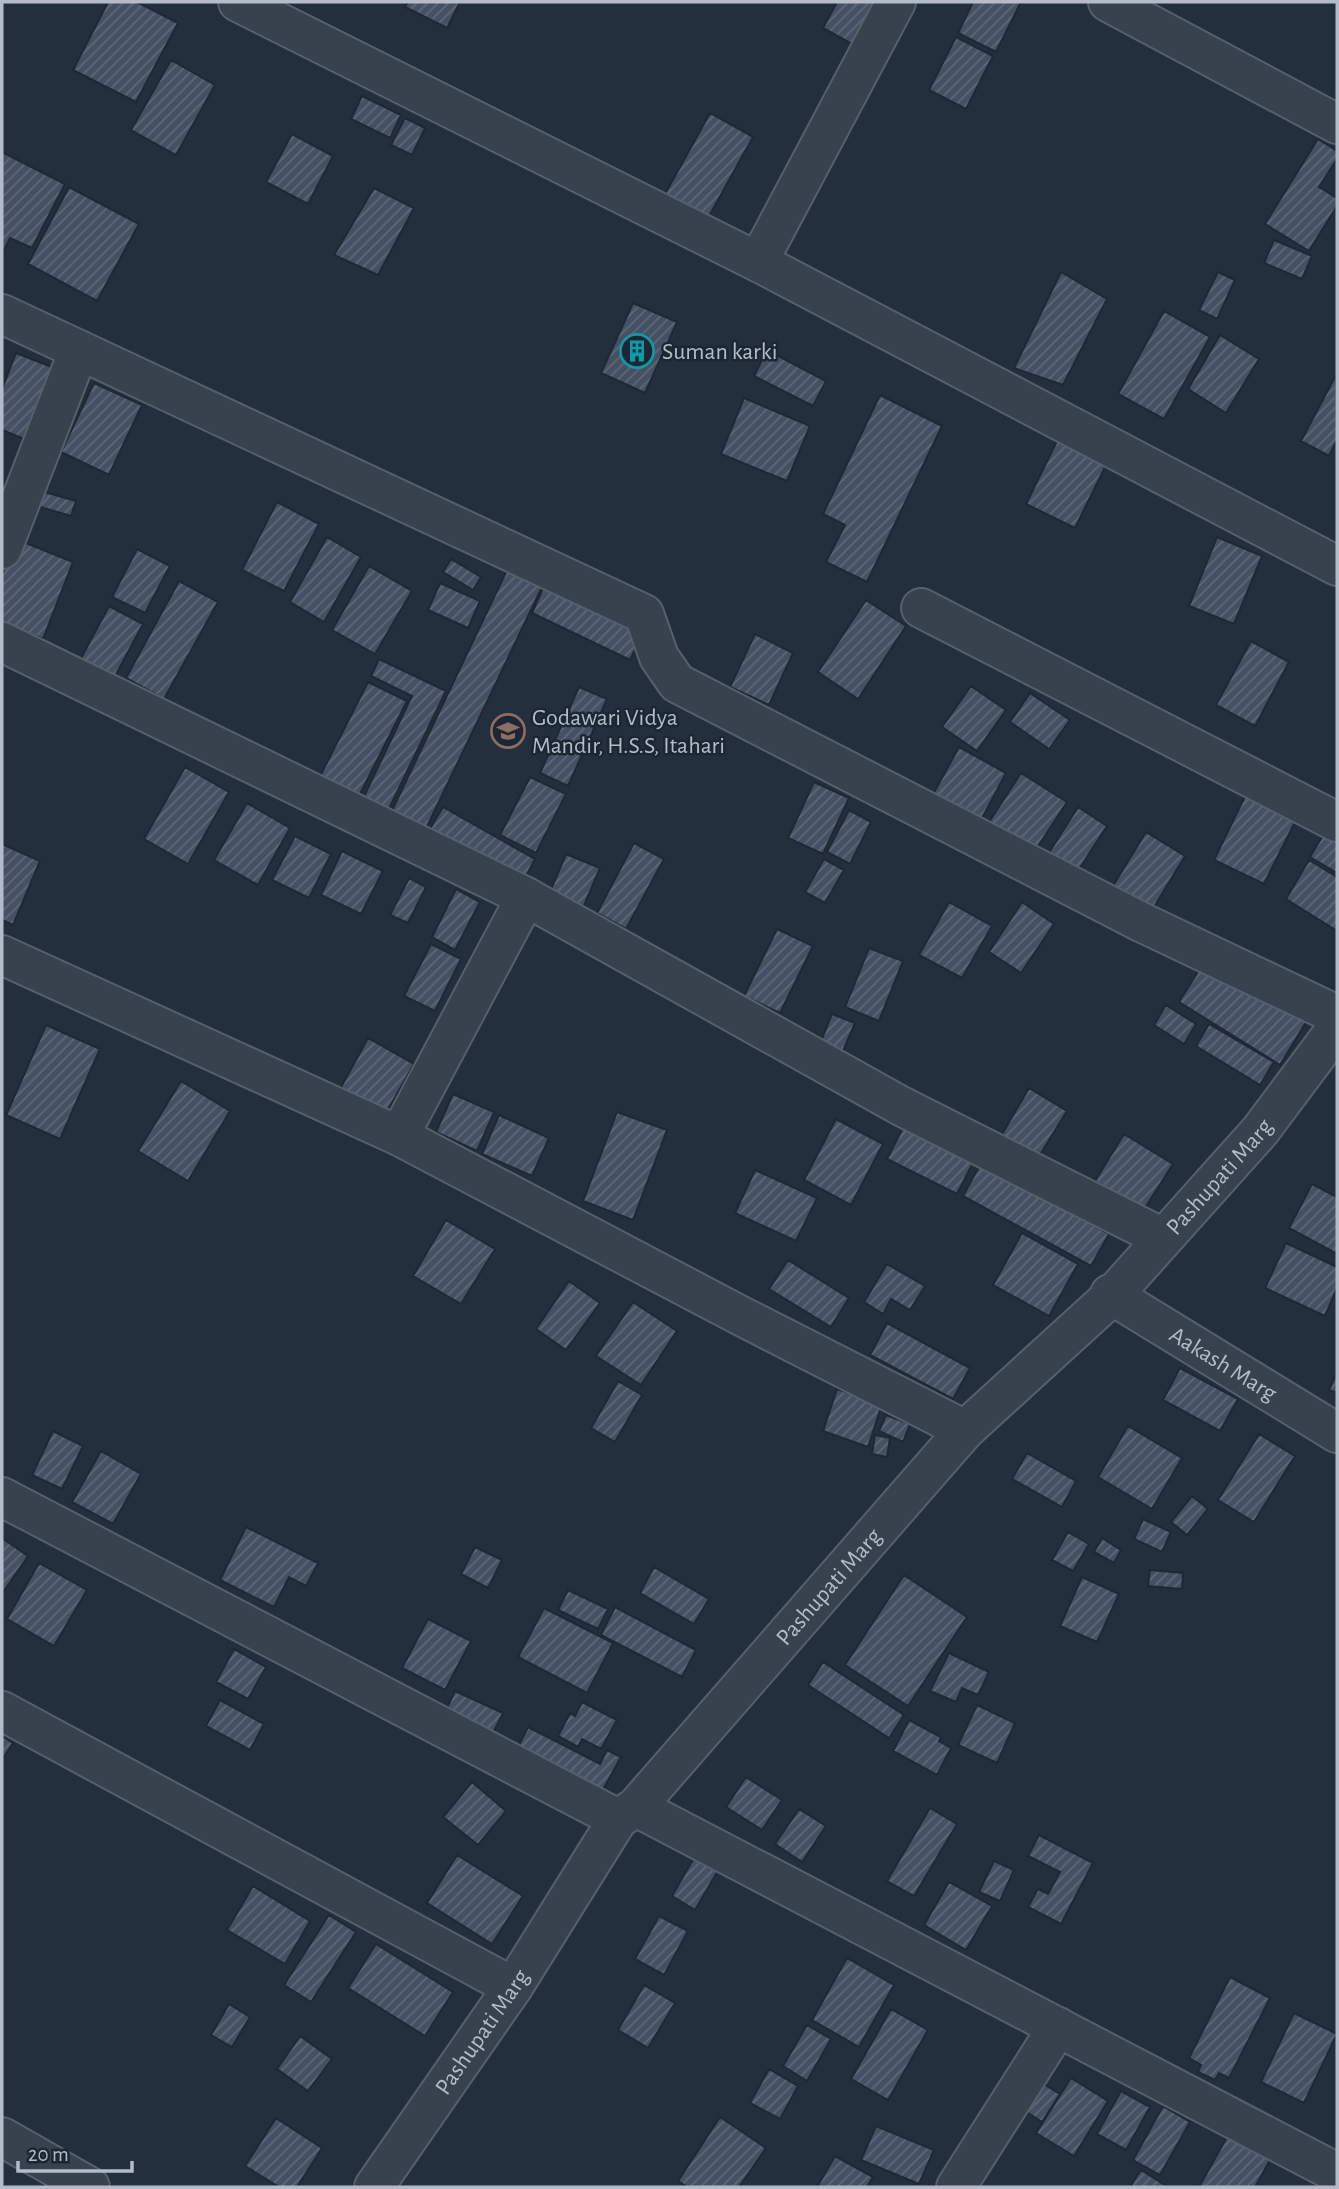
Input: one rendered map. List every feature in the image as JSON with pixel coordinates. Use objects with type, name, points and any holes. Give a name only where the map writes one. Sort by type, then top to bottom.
[{"type":"street","points":[[238,2],[758,262],[1337,566]]},
{"type":"street","points":[[758,262],[896,2]]},
{"type":"street","points":[[1108,2],[1337,124]]},
{"type":"street","points":[[2,314],[644,614],[659,657],[677,683],[1141,922],[1335,1030]]},
{"type":"street","points":[[2,549],[79,350]]},
{"type":"street","points":[[921,608],[1337,822]]},
{"type":"street","points":[[2,642],[526,897],[901,1106],[1163,1238]]},
{"type":"street","points":[[399,1136],[526,897]]},
{"type":"street","points":[[2,955],[399,1136],[965,1430]]},
{"type":"street","name":"Pashupati Marg","points":[[374,2187],[513,1987],[627,1813],[965,1430],[1113,1294],[1260,1131],[1335,1030]]},
{"type":"street","name":"Aakash Marg","points":[[1110,1294],[1337,1433]]},
{"type":"street","points":[[2,1497],[1058,2027],[1337,2173]]},
{"type":"street","points":[[2,1711],[513,1987]]},
{"type":"street","points":[[956,2187],[1058,2027]]},
{"type":"street","points":[[2,2137],[90,2187]]},
{"type":"building","points":[[108,2],[137,2],[178,23],[136,102],[73,70]]},
{"type":"building","points":[[408,2],[460,2],[447,28],[405,7]]},
{"type":"building","points":[[837,2],[887,2],[861,49],[823,28]]},
{"type":"building","points":[[973,2],[1021,2],[996,52],[958,33]]},
{"type":"building","points":[[956,37],[993,56],[966,109],[929,90]]},
{"type":"building","points":[[171,60],[215,85],[176,155],[131,130]]},
{"type":"building","points":[[362,96],[401,115],[390,138],[351,119]]},
{"type":"building","points":[[710,113],[753,137],[703,227],[660,203]]},
{"type":"building","points":[[405,118],[425,128],[412,155],[391,145]]},
{"type":"building","points":[[292,134],[333,156],[308,204],[266,182]]},
{"type":"building","points":[[1318,139],[1337,151],[1337,159],[1319,187],[1337,198],[1337,206],[1309,251],[1265,224]]},
{"type":"building","points":[[2,152],[65,184],[32,248],[10,238],[2,254]]},
{"type":"building","points":[[69,187],[139,224],[97,301],[28,264]]},
{"type":"building","points":[[374,188],[414,208],[378,275],[334,255]]},
{"type":"building","points":[[1274,240],[1312,256],[1302,279],[1264,263]]},
{"type":"building","points":[[1061,272],[1107,299],[1063,385],[1014,368]]},
{"type":"building","points":[[1218,272],[1235,280],[1217,319],[1199,310]]},
{"type":"building","name":"Suman karki","points":[[633,303],[677,322],[645,393],[601,373]]},
{"type":"building","points":[[1164,311],[1210,337],[1164,419],[1118,394]]},
{"type":"building","points":[[1220,335],[1259,359],[1226,413],[1188,389]]},
{"type":"building","points":[[767,350],[826,381],[813,406],[754,376]]},
{"type":"building","points":[[16,353],[57,369],[29,441],[2,430],[2,389]]},
{"type":"building","points":[[1336,375],[1337,440],[1329,456],[1301,441]]},
{"type":"building","points":[[94,383],[142,405],[109,475],[61,452]]},
{"type":"building","points":[[880,395],[942,426],[867,582],[826,562],[845,525],[823,514]]},
{"type":"building","points":[[744,398],[810,426],[787,481],[721,454]]},
{"type":"building","points":[[1058,439],[1107,463],[1075,528],[1026,504]]},
{"type":"building","points":[[41,491],[76,501],[71,516],[37,506]]},
{"type":"building","points":[[277,502],[319,524],[284,591],[242,570]]},
{"type":"building","points":[[327,537],[361,557],[324,622],[290,602]]},
{"type":"building","points":[[1217,537],[1262,556],[1234,624],[1189,606]]},
{"type":"building","points":[[16,539],[73,562],[43,639],[2,622],[2,575]]},
{"type":"building","points":[[137,549],[170,566],[145,613],[112,597]]},
{"type":"building","points":[[451,559],[481,577],[473,590],[443,572]]},
{"type":"building","points":[[369,566],[412,591],[375,654],[332,630]]},
{"type":"building","points":[[508,568],[543,585],[422,837],[387,821]]},
{"type":"building","points":[[179,581],[218,602],[164,699],[126,678]]},
{"type":"building","points":[[440,583],[480,601],[468,628],[428,610]]},
{"type":"building","points":[[545,584],[644,631],[630,660],[532,613]]},
{"type":"building","points":[[866,600],[906,626],[858,699],[818,672]]},
{"type":"building","points":[[109,606],[143,624],[113,680],[79,662]]},
{"type":"building","points":[[755,634],[793,653],[769,705],[730,687]]},
{"type":"building","points":[[1251,641],[1289,662],[1255,726],[1216,705]]},
{"type":"building","points":[[379,659],[446,691],[384,819],[359,807],[412,696],[371,676]]},
{"type":"building","points":[[368,682],[407,701],[357,800],[318,780]]},
{"type":"building","points":[[971,686],[1006,710],[977,751],[942,727]]},
{"type":"building","points":[[579,687],[607,699],[568,786],[540,773]]},
{"type":"building","points":[[1030,693],[1070,720],[1049,749],[1010,722]]},
{"type":"building","points":[[959,747],[1006,773],[979,824],[931,798]]},
{"type":"building","points":[[185,767],[229,792],[188,864],[144,839]]},
{"type":"building","points":[[1021,773],[1067,802],[1033,854],[987,825]]},
{"type":"building","points":[[530,777],[566,794],[536,853],[500,835]]},
{"type":"building","points":[[814,782],[849,798],[823,854],[788,838]]},
{"type":"building","points":[[1249,788],[1299,814],[1264,884],[1214,860]]},
{"type":"building","points":[[247,803],[290,828],[258,885],[214,860]]},
{"type":"building","points":[[443,807],[535,859],[519,890],[425,837]]},
{"type":"building","points":[[1078,807],[1107,826],[1074,877],[1045,859]]},
{"type":"building","points":[[849,810],[871,822],[850,864],[827,852]]},
{"type":"building","points":[[1326,830],[1337,837],[1337,873],[1310,857]]},
{"type":"building","points":[[1146,832],[1185,856],[1151,912],[1111,889]]},
{"type":"building","points":[[295,836],[331,854],[309,898],[272,880]]},
{"type":"building","points":[[634,843],[664,859],[626,929],[597,913]]},
{"type":"building","points":[[2,844],[40,861],[13,925],[2,920]]},
{"type":"building","points":[[342,851],[383,871],[361,914],[321,895]]},
{"type":"building","points":[[566,854],[600,868],[583,908],[549,894]]},
{"type":"building","points":[[824,859],[844,870],[825,903],[805,892]]},
{"type":"building","points":[[1309,860],[1337,877],[1337,931],[1286,899]]},
{"type":"building","points":[[409,878],[426,887],[408,923],[390,915]]},
{"type":"building","points":[[456,889],[480,902],[455,950],[432,937]]},
{"type":"building","points":[[949,902],[992,926],[962,978],[919,955]]},
{"type":"building","points":[[1022,902],[1054,924],[1021,973],[989,952]]},
{"type":"building","points":[[777,929],[813,946],[780,1013],[744,996]]},
{"type":"building","points":[[431,944],[461,959],[435,1011],[404,996]]},
{"type":"building","points":[[869,948],[903,961],[879,1021],[845,1007]]},
{"type":"building","points":[[1207,957],[1308,1019],[1280,1065],[1179,1002]]},
{"type":"building","points":[[1166,1005],[1196,1024],[1184,1044],[1154,1025]]},
{"type":"building","points":[[832,1014],[855,1023],[843,1051],[821,1041]]},
{"type":"building","points":[[1209,1024],[1274,1062],[1260,1085],[1196,1046]]},
{"type":"building","points":[[46,1025],[100,1049],[60,1139],[6,1115]]},
{"type":"building","points":[[368,1038],[414,1064],[385,1115],[340,1089]]},
{"type":"building","points":[[181,1081],[230,1111],[188,1181],[138,1151]]},
{"type":"building","points":[[1029,1088],[1067,1111],[1038,1158],[1001,1136]]},
{"type":"building","points":[[453,1094],[494,1112],[477,1151],[436,1132]]},
{"type":"building","points":[[617,1112],[667,1130],[633,1220],[583,1201]]},
{"type":"building","points":[[499,1115],[549,1138],[532,1176],[482,1154]]},
{"type":"building","points":[[836,1119],[883,1144],[851,1205],[804,1180]]},
{"type":"building","points":[[907,1120],[977,1155],[957,1194],[887,1159]]},
{"type":"building","points":[[1124,1134],[1173,1164],[1143,1211],[1095,1181]]},
{"type":"building","points":[[981,1163],[1109,1234],[1091,1266],[963,1196]]},
{"type":"building","points":[[755,1170],[817,1198],[796,1241],[735,1213]]},
{"type":"building","points":[[1312,1184],[1337,1197],[1337,1254],[1289,1228]]},
{"type":"building","points":[[446,1220],[495,1249],[461,1304],[413,1276]]},
{"type":"building","points":[[1022,1233],[1078,1264],[1049,1316],[993,1285]]},
{"type":"building","points":[[1286,1243],[1337,1267],[1337,1288],[1325,1316],[1265,1288]]},
{"type":"building","points":[[788,1260],[849,1298],[831,1327],[769,1289]]},
{"type":"building","points":[[887,1264],[925,1286],[910,1310],[891,1299],[883,1314],[864,1302]]},
{"type":"building","points":[[569,1281],[600,1303],[566,1350],[536,1329]]},
{"type":"building","points":[[633,1302],[677,1331],[641,1385],[596,1356]]},
{"type":"building","points":[[887,1323],[970,1368],[953,1399],[870,1355]]},
{"type":"building","points":[[1180,1368],[1238,1399],[1220,1431],[1163,1400]]},
{"type":"building","points":[[1337,1372],[1337,1393],[1329,1390]]},
{"type":"building","points":[[618,1381],[642,1395],[615,1442],[591,1428]]},
{"type":"building","points":[[837,1389],[882,1404],[868,1447],[823,1431]]},
{"type":"building","points":[[886,1415],[910,1424],[903,1442],[879,1431]]},
{"type":"building","points":[[1128,1426],[1182,1458],[1152,1509],[1098,1477]]},
{"type":"building","points":[[53,1431],[83,1446],[62,1489],[32,1475]]},
{"type":"building","points":[[1259,1434],[1295,1456],[1254,1522],[1218,1500]]},
{"type":"building","points":[[875,1435],[890,1438],[887,1457],[872,1454]]},
{"type":"building","points":[[101,1451],[141,1474],[113,1524],[72,1502]]},
{"type":"building","points":[[1027,1453],[1076,1481],[1062,1507],[1012,1479]]},
{"type":"building","points":[[1192,1496],[1208,1509],[1187,1535],[1171,1522]]},
{"type":"building","points":[[1143,1519],[1171,1532],[1162,1552],[1134,1539]]},
{"type":"building","points":[[246,1527],[318,1563],[306,1586],[289,1577],[274,1607],[220,1580]]},
{"type":"building","points":[[1068,1532],[1089,1544],[1073,1571],[1052,1560]]},
{"type":"building","points":[[2,1538],[28,1556],[2,1594]]},
{"type":"building","points":[[1102,1538],[1121,1550],[1114,1563],[1094,1552]]},
{"type":"building","points":[[475,1547],[502,1560],[488,1588],[461,1574]]},
{"type":"building","points":[[39,1563],[87,1590],[54,1646],[7,1619]]},
{"type":"building","points":[[654,1567],[709,1599],[694,1624],[640,1593]]},
{"type":"building","points":[[1150,1570],[1183,1573],[1182,1589],[1148,1586]]},
{"type":"building","points":[[904,1575],[967,1617],[908,1706],[845,1665]]},
{"type":"building","points":[[1082,1577],[1119,1594],[1097,1642],[1060,1626]]},
{"type":"building","points":[[568,1590],[608,1609],[598,1629],[558,1610]]},
{"type":"building","points":[[615,1607],[696,1650],[682,1677],[601,1635]]},
{"type":"building","points":[[544,1608],[613,1643],[587,1693],[518,1657]]},
{"type":"building","points":[[428,1619],[471,1641],[445,1690],[402,1668]]},
{"type":"building","points":[[234,1649],[266,1667],[248,1699],[216,1682]]},
{"type":"building","points":[[949,1653],[989,1672],[978,1695],[962,1688],[956,1702],[930,1691]]},
{"type":"building","points":[[823,1662],[904,1715],[889,1738],[808,1685]]},
{"type":"building","points":[[455,1691],[503,1713],[491,1737],[444,1714]]},
{"type":"building","points":[[220,1700],[264,1724],[250,1750],[206,1726]]},
{"type":"building","points":[[582,1702],[617,1720],[601,1749],[582,1739],[578,1747],[558,1736],[570,1713],[575,1716]]},
{"type":"building","points":[[977,1705],[1015,1723],[997,1763],[958,1745]]},
{"type":"building","points":[[909,1720],[941,1737],[939,1741],[951,1748],[937,1775],[893,1751]]},
{"type":"building","points":[[528,1727],[600,1764],[607,1750],[621,1757],[600,1795],[516,1751]]},
{"type":"building","points":[[2,1736],[13,1743],[2,1760]]},
{"type":"building","points":[[746,1777],[782,1800],[762,1830],[726,1807]]},
{"type":"building","points":[[472,1782],[506,1811],[478,1845],[443,1817]]},
{"type":"building","points":[[930,1808],[957,1824],[914,1896],[887,1881]]},
{"type":"building","points":[[799,1809],[826,1826],[802,1862],[775,1844]]},
{"type":"building","points":[[1039,1835],[1093,1863],[1061,1924],[1028,1907],[1038,1889],[1048,1894],[1060,1872],[1028,1856]]},
{"type":"building","points":[[699,1849],[723,1862],[695,1910],[672,1896]]},
{"type":"building","points":[[457,1855],[523,1896],[492,1944],[427,1903]]},
{"type":"building","points":[[994,1861],[1014,1870],[1000,1901],[979,1892]]},
{"type":"building","points":[[949,1882],[992,1906],[966,1950],[924,1925]]},
{"type":"building","points":[[253,1886],[310,1921],[285,1964],[227,1930]]},
{"type":"building","points":[[329,1915],[356,1932],[311,2002],[284,1985]]},
{"type":"building","points":[[659,1916],[688,1931],[664,1975],[635,1959]]},
{"type":"building","points":[[376,1944],[453,1992],[425,2036],[348,1988]]},
{"type":"building","points":[[847,1958],[894,1985],[859,2047],[812,2020]]},
{"type":"building","points":[[1230,1977],[1270,1998],[1229,2078],[1219,2073],[1215,2080],[1198,2072],[1201,2065],[1189,2058]]},
{"type":"building","points":[[644,1985],[675,2003],[648,2048],[618,2030]]},
{"type":"building","points":[[229,2004],[250,2017],[232,2047],[211,2035]]},
{"type":"building","points":[[891,2009],[928,2030],[888,2100],[851,2079]]},
{"type":"building","points":[[1294,2013],[1337,2034],[1304,2103],[1261,2082]]},
{"type":"building","points":[[807,2025],[831,2039],[807,2081],[783,2066]]},
{"type":"building","points":[[300,2036],[332,2059],[308,2091],[277,2069]]},
{"type":"building","points":[[769,2069],[798,2086],[780,2119],[750,2103]]},
{"type":"building","points":[[1071,2078],[1108,2101],[1074,2156],[1036,2133]]},
{"type":"building","points":[[1040,2082],[1060,2094],[1042,2122],[1022,2109]]},
{"type":"building","points":[[1121,2091],[1150,2107],[1126,2150],[1097,2134]]},
{"type":"building","points":[[1163,2106],[1190,2122],[1160,2175],[1133,2160]]},
{"type":"building","points":[[720,2117],[766,2148],[739,2187],[687,2187],[678,2181]]},
{"type":"building","points":[[276,2118],[322,2148],[297,2187],[279,2187],[245,2166]]},
{"type":"building","points":[[876,2126],[934,2150],[919,2184],[861,2160]]},
{"type":"building","points":[[1227,2137],[1270,2160],[1255,2187],[1199,2187]]},
{"type":"building","points":[[835,2156],[873,2177],[867,2187],[817,2187]]},
{"type":"building","points":[[1141,2170],[1168,2187],[1130,2187]]},
{"type":"place","name":"Suman karki","points":[[637,351]]},
{"type":"place","name":"Godawari Vidya Mandir, H.S.S, Itahari","points":[[508,731]]}]
